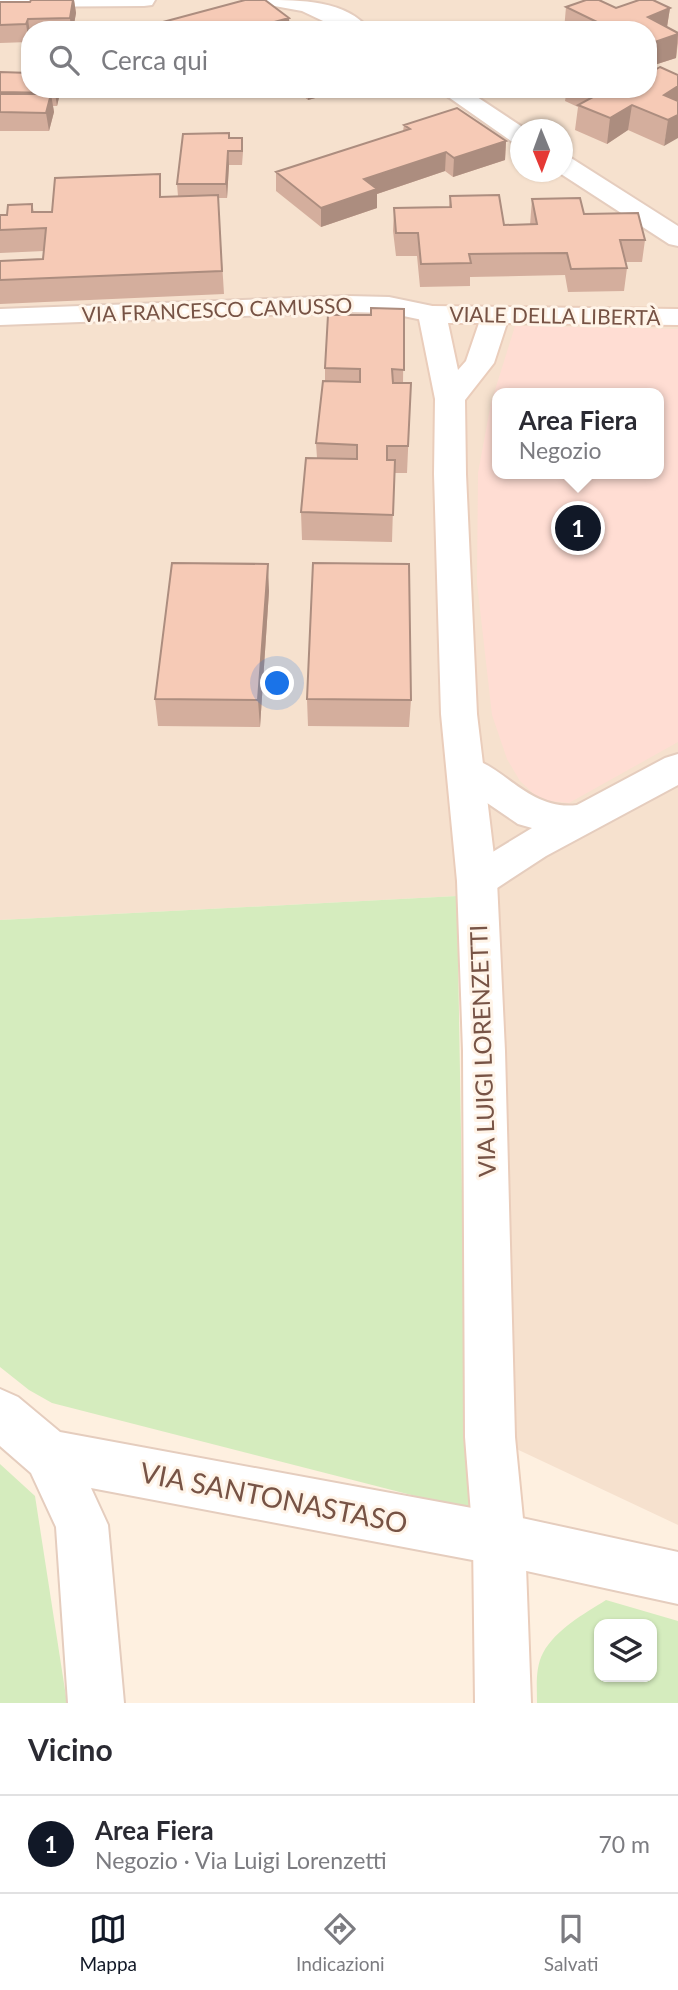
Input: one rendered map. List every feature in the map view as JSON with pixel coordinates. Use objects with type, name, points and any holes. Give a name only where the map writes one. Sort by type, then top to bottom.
[{"type":"street","points":[[0,1],[144,0]]},
{"type":"street","points":[[277,0],[299,2],[323,10],[342,21]]},
{"type":"street","points":[[463,98],[510,129]]},
{"type":"street","points":[[573,170],[678,238]]},
{"type":"street","name":"VIA FRANCESCO CAMUSSO","points":[[0,317],[348,304],[389,305],[432,314]]},
{"type":"street","name":"VIALE DELLA LIBERTÀ","points":[[432,314],[677,316]]},
{"type":"street","name":"VIA LUIGI LORENZETTI","points":[[432,314],[450,399],[450,474],[459,714],[477,881],[484,1065],[490,1437],[499,1539],[503,1703]]},
{"type":"street","points":[[450,399],[480,363],[495,316]]},
{"type":"street","points":[[477,881],[531,846],[678,768]]},
{"type":"street","points":[[465,769],[530,814],[562,821],[590,817]]},
{"type":"street","name":"VIA SANTONASTASO","points":[[0,1414],[49,1455],[82,1525],[96,1703]]},
{"type":"street","name":"VIA SANTONASTASO","points":[[49,1455],[499,1539],[678,1578]]},
{"type":"shaded area","points":[[0,0],[678,0],[678,1525],[478,1431],[484,1051],[457,896],[0,920]]},
{"type":"shaded area","points":[[515,326],[678,329],[678,742],[569,803],[540,800],[520,781],[507,759],[492,715],[477,583],[478,473],[492,400],[492,479],[664,479],[664,388],[496,388]]},
{"type":"green space","points":[[457,896],[466,1427],[470,1510],[52,1403],[29,1390],[0,1367],[0,920]]},
{"type":"green space","points":[[0,1464],[35,1496],[67,1703],[0,1703]]},
{"type":"green space","points":[[606,1600],[678,1621],[678,1703],[537,1703],[538,1671],[543,1653],[563,1629]]},
{"type":"building","points":[[73,0],[70,18],[28,19],[21,21],[21,24],[0,25],[0,2]]},
{"type":"building","points":[[245,0],[265,0],[289,18],[278,21],[167,21]]},
{"type":"building","points":[[586,0],[599,0],[616,8],[639,0],[653,0],[670,8],[648,17],[656,21],[595,21],[566,7]]},
{"type":"building","points":[[657,22],[678,33],[657,41]]},
{"type":"building","points":[[660,67],[678,75],[678,86],[664,95],[678,101],[678,115],[668,120],[632,105],[610,118],[578,105],[591,98],[657,98],[657,69]]},
{"type":"building","points":[[0,72],[21,73],[21,92],[0,92]]},
{"type":"building","points":[[0,94],[21,94],[21,98],[50,98],[46,113],[0,112]]},
{"type":"building","points":[[457,108],[506,141],[454,158],[446,152],[364,179],[377,189],[321,208],[276,172],[410,129],[404,125]]},
{"type":"building","points":[[229,133],[229,138],[242,138],[242,151],[228,151],[226,184],[177,184],[183,134]]},
{"type":"building","points":[[160,174],[160,197],[218,195],[222,271],[0,280],[0,261],[43,259],[46,228],[0,230],[0,215],[7,215],[8,205],[32,204],[32,212],[52,212],[55,178]]},
{"type":"building","points":[[499,195],[504,225],[537,224],[532,199],[580,198],[584,214],[638,213],[645,240],[620,240],[627,268],[571,269],[567,253],[469,254],[471,263],[421,264],[418,233],[396,233],[394,208],[451,207],[450,196]]},
{"type":"building","points":[[371,308],[404,309],[404,370],[392,369],[393,383],[411,383],[408,446],[387,446],[387,460],[395,460],[393,515],[301,512],[306,458],[357,459],[357,445],[316,443],[323,381],[360,382],[360,369],[325,368],[328,315],[371,315]]},
{"type":"building","points":[[172,563],[268,564],[258,700],[155,699]]},
{"type":"building","points":[[313,563],[409,564],[411,700],[307,699]]},
{"type":"place","name":"Area Fiera","points":[[578,528]]}]
